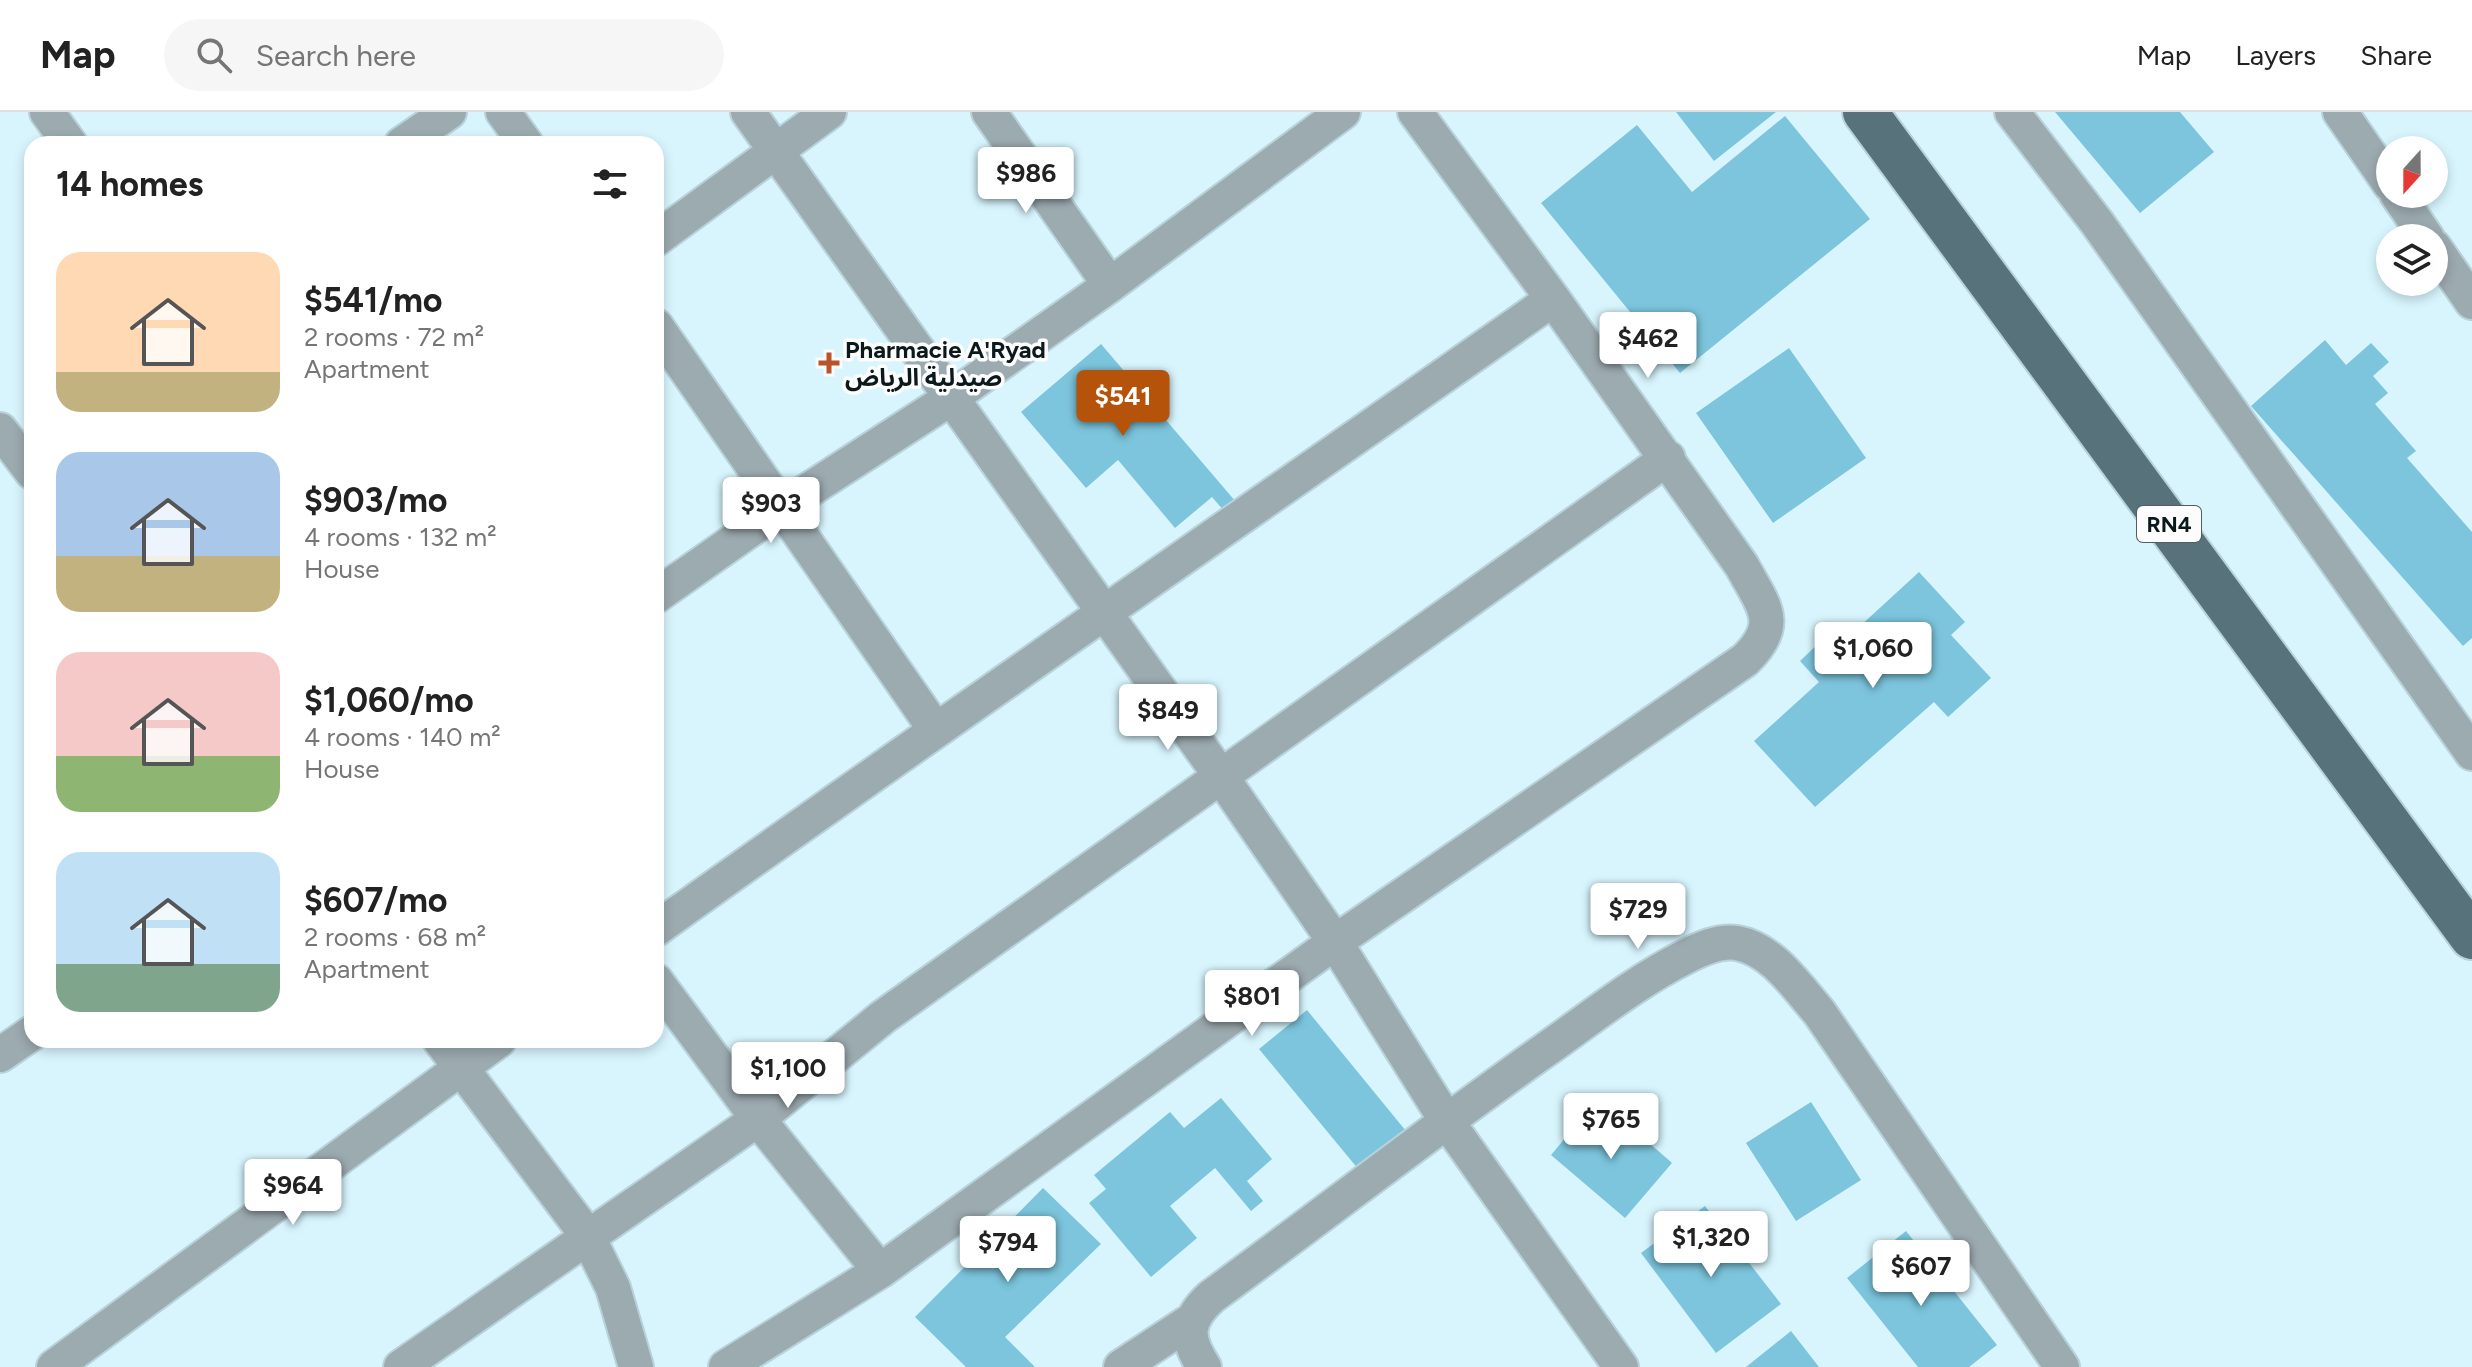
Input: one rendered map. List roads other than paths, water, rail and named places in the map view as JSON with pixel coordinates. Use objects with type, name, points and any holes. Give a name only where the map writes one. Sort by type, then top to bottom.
[{"type":"main road","name":"RN4","points":[[1865,112],[2472,937]]},
{"type":"street","points":[[414,136],[449,112]]},
{"type":"street","points":[[503,112],[520,136]]},
{"type":"street","points":[[748,112],[1220,775],[1335,942],[1446,1120],[1621,1367]]},
{"type":"street","points":[[664,233],[829,112]]},
{"type":"street","points":[[989,112],[1110,285]]},
{"type":"street","points":[[664,590],[781,508],[951,398],[1110,285],[1343,112]]},
{"type":"street","points":[[726,1367],[880,1271],[1335,942],[1745,660],[1764,640],[1768,628],[1765,613],[1742,566],[1668,458],[1415,112]]},
{"type":"street","points":[[2012,112],[2098,224],[2472,753]]},
{"type":"street","points":[[2340,112],[2376,164]]},
{"type":"street","points":[[2448,267],[2472,302]]},
{"type":"street","points":[[664,923],[935,729],[1105,614],[1553,299]]},
{"type":"street","points":[[664,338],[935,729]]},
{"type":"street","points":[[0,430],[24,462]]},
{"type":"street","points":[[401,1367],[758,1119],[883,1017],[1668,458]]},
{"type":"street","points":[[1204,1367],[1191,1340],[1191,1321],[1196,1311],[1211,1297],[1446,1120],[1635,988],[1684,957],[1715,944],[1735,943],[1752,948],[1779,966],[1819,1012],[2062,1367]]},
{"type":"street","points":[[664,992],[758,1119],[880,1271]]},
{"type":"street","points":[[0,1055],[24,1038]]},
{"type":"street","points":[[445,1048],[587,1235],[613,1288],[636,1367]]},
{"type":"street","points":[[54,1367],[488,1048]]},
{"type":"street","points":[[1121,1367],[1191,1321]]},
{"type":"place","name":"Pharmacie A'Ryad صيدلية الرياض","points":[[829,363]]}]
